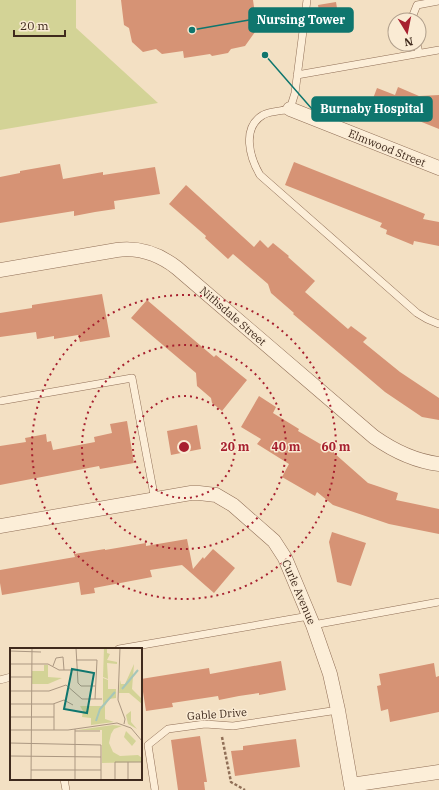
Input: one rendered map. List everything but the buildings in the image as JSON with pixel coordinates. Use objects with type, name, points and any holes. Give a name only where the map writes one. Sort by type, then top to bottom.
[{"type":"street","name":"Elmwood Street","points":[[290,109],[439,168]]},
{"type":"street","name":"Nithsdale Street","points":[[0,270],[117,250],[136,249],[155,255],[177,268],[374,437],[412,458],[439,464]]},
{"type":"street","name":"Curle Avenue","points":[[0,526],[191,493],[216,495],[232,505],[274,541],[289,566],[311,620],[330,674],[338,710],[351,787]]},
{"type":"street","points":[[351,787],[439,772]]},
{"type":"lane","points":[[307,0],[295,93],[290,109],[267,113],[258,119],[254,124],[250,138],[254,165],[260,175],[417,313],[439,324]]},
{"type":"lane","points":[[414,12],[417,5],[439,1]]},
{"type":"lane","points":[[297,75],[439,50]]},
{"type":"lane","points":[[0,400],[132,378],[155,500]]},
{"type":"lane","points":[[126,648],[439,602]]},
{"type":"lane","points":[[0,680],[10,677]]},
{"type":"lane","name":"Gable Drive","points":[[155,790],[148,745],[168,729],[205,724],[233,726],[338,710]]},
{"type":"lane","points":[[64,780],[66,790]]},
{"type":"path","points":[[220,725],[231,782],[245,790]]},
{"type":"green space","points":[[0,0],[76,0],[76,28],[158,103],[0,130]]},
{"type":"place","name":"Nursing Tower","points":[[192,30]]},
{"type":"place","name":"Burnaby Hospital","points":[[265,55]]}]
